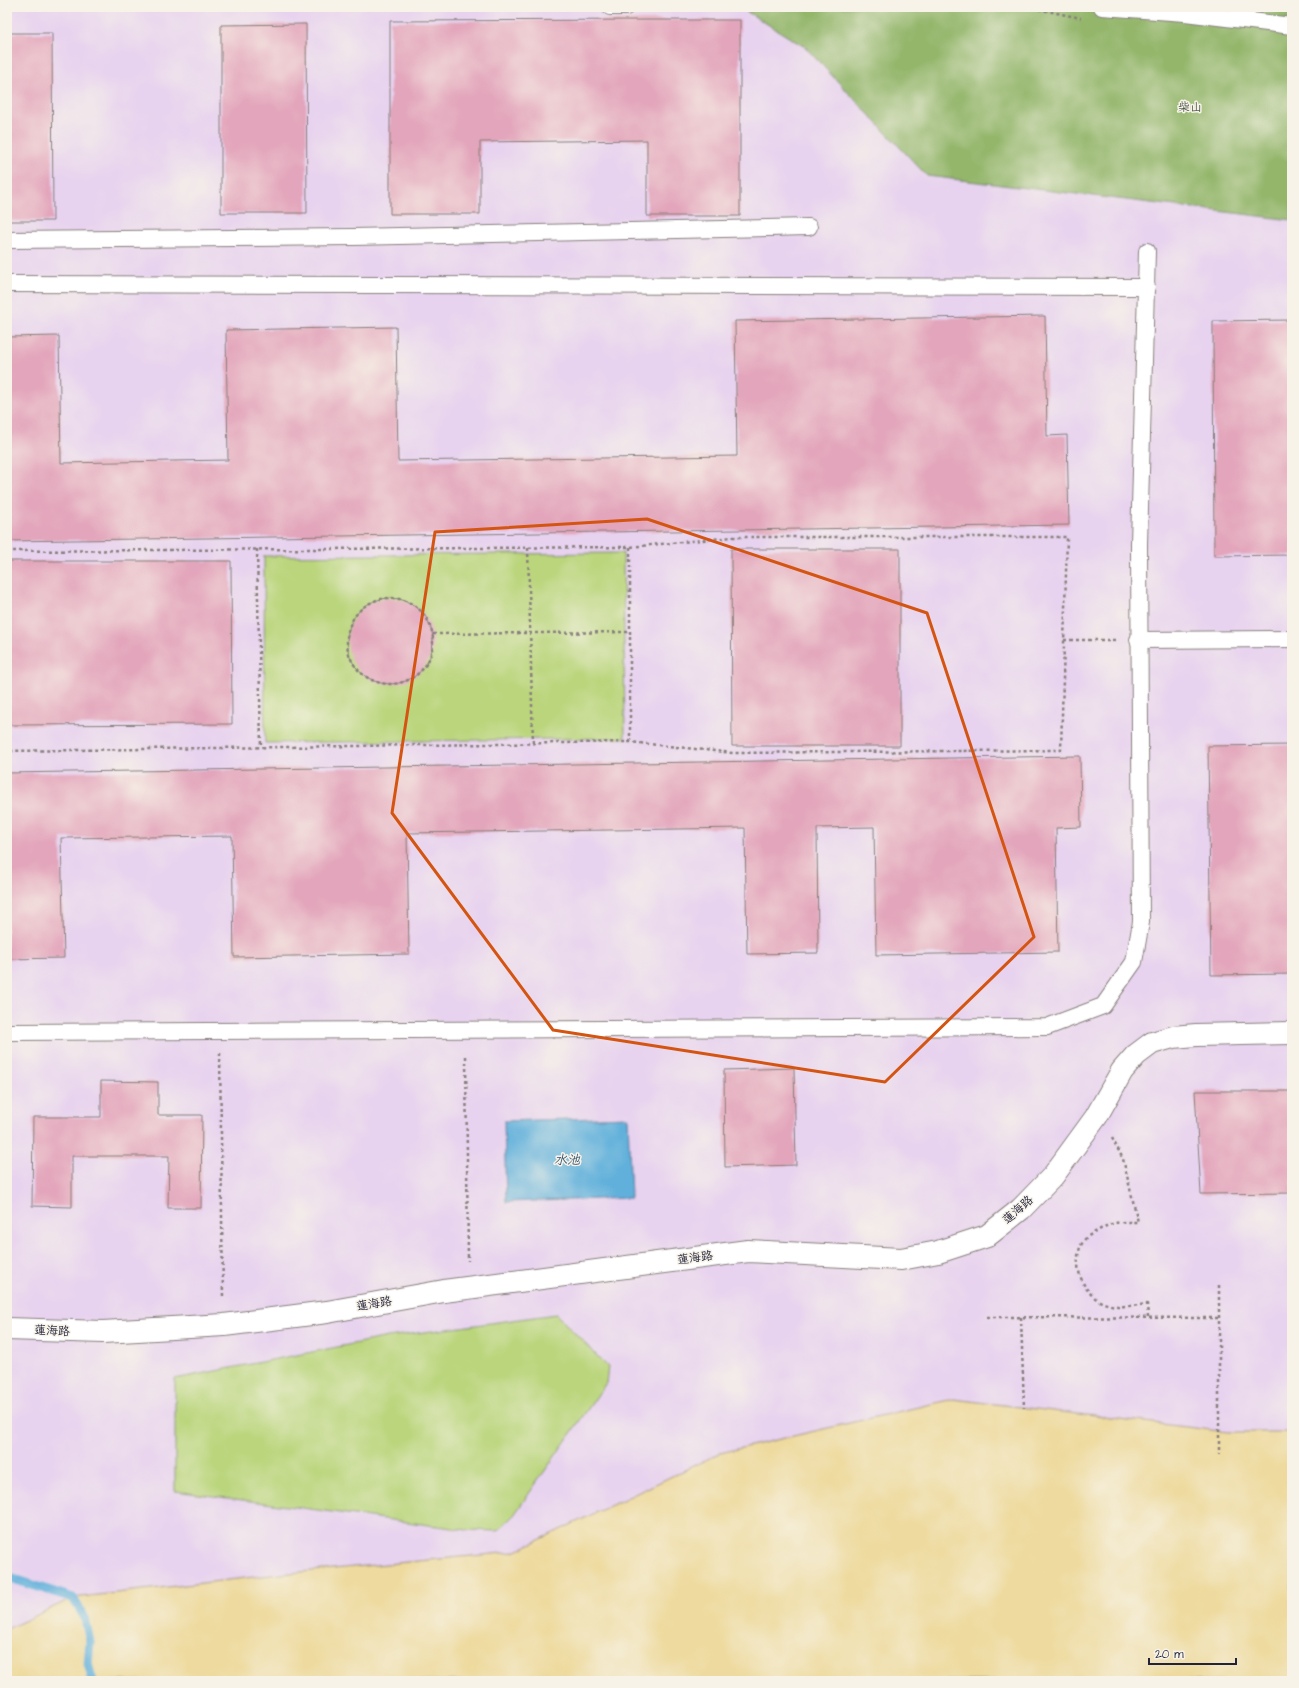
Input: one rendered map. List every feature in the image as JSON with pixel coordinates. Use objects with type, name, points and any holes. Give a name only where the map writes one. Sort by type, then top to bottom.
[{"type":"street","name":"蓮海路","points":[[7,1329],[103,1332],[224,1326],[327,1312],[444,1291],[748,1251],[901,1259],[938,1252],[987,1236],[1021,1209],[1053,1176],[1096,1117],[1122,1071],[1136,1055],[1152,1043],[1173,1037],[1196,1035],[1292,1033]]},
{"type":"lane","points":[[610,7],[626,7]]},
{"type":"lane","points":[[1102,7],[1185,13],[1292,26]]},
{"type":"lane","points":[[7,240],[353,237],[809,227]]},
{"type":"lane","points":[[7,1032],[1047,1027],[1103,1006],[1134,962],[1141,922],[1138,640],[1139,544],[1147,251]]},
{"type":"lane","points":[[7,284],[1147,287]]},
{"type":"lane","points":[[1138,640],[1292,639]]},
{"type":"path","points":[[1027,7],[1083,19]]},
{"type":"path","points":[[7,551],[630,547],[733,537],[1067,537],[1061,750],[733,753],[630,742],[7,751]]},
{"type":"path","points":[[630,547],[630,742]]},
{"type":"path","points":[[528,548],[533,744]]},
{"type":"path","points":[[257,550],[261,747]]},
{"type":"path","points":[[390,597],[404,600],[416,606],[426,616],[433,634],[433,646],[430,657],[422,670],[412,679],[398,683],[383,683],[370,678],[358,670],[350,657],[347,643],[349,629],[355,617],[364,606],[376,600],[390,597]]},
{"type":"path","points":[[433,634],[631,632]]},
{"type":"path","points":[[1064,640],[1138,640]]},
{"type":"path","points":[[219,1031],[223,1304]]},
{"type":"path","points":[[466,1056],[468,1266]]},
{"type":"path","points":[[1096,1117],[1111,1138],[1123,1159],[1138,1222],[1112,1222],[1086,1238],[1079,1253],[1079,1277],[1090,1293],[1103,1303],[1122,1306],[1146,1304],[1148,1317]]},
{"type":"path","points":[[1219,1285],[1219,1454]]},
{"type":"path","points":[[1021,1316],[1024,1408]]},
{"type":"path","points":[[987,1317],[1219,1318]]},
{"type":"highlighted area","points":[[647,519],[927,613],[1034,937],[885,1082],[553,1030],[392,813],[435,532]]},
{"type":"shaded area","points":[[7,7],[739,7],[805,47],[927,176],[1292,220],[1292,1681],[7,1681]]},
{"type":"green space","name":"柴山","points":[[739,7],[1292,7],[1292,220],[927,176],[805,47]]},
{"type":"green space","points":[[623,553],[625,738],[265,743],[264,556]]},
{"type":"green space","points":[[556,1314],[608,1367],[606,1383],[514,1515],[497,1531],[467,1530],[175,1491],[175,1379],[388,1337]]},
{"type":"sand","points":[[953,1399],[1228,1432],[1292,1432],[1292,1681],[7,1681],[7,1629],[73,1598],[280,1574],[514,1552],[720,1453]]},
{"type":"water","name":"水池","points":[[628,1117],[631,1198],[506,1202],[504,1121]]},
{"type":"building","points":[[740,20],[740,216],[647,216],[647,140],[480,142],[480,214],[390,214],[390,21]]},
{"type":"building","points":[[306,24],[307,213],[221,213],[221,25]]},
{"type":"building","points":[[7,33],[52,33],[53,221],[7,221]]},
{"type":"building","points":[[1045,316],[1047,436],[1067,435],[1069,525],[7,541],[7,337],[59,336],[61,463],[228,460],[226,330],[396,327],[398,461],[737,456],[735,321]]},
{"type":"building","points":[[1292,320],[1292,555],[1214,556],[1213,321]]},
{"type":"building","points":[[731,549],[900,549],[900,746],[732,746]]},
{"type":"building","points":[[7,561],[231,561],[232,724],[7,725]]},
{"type":"building","points":[[390,598],[406,601],[414,605],[426,617],[430,625],[433,641],[430,657],[426,665],[414,677],[406,681],[390,684],[374,681],[366,677],[354,665],[350,657],[347,641],[350,625],[354,617],[366,605],[374,601]]},
{"type":"building","points":[[1292,745],[1292,974],[1211,975],[1208,746]]},
{"type":"building","points":[[1080,756],[1081,827],[1056,828],[1058,952],[876,955],[874,827],[817,828],[818,953],[747,954],[745,828],[407,833],[409,954],[234,957],[232,836],[61,838],[64,958],[7,959],[7,773]]},
{"type":"building","points":[[794,1068],[796,1165],[725,1167],[724,1070]]},
{"type":"building","points":[[101,1081],[158,1082],[158,1115],[202,1115],[201,1208],[168,1208],[169,1156],[72,1156],[72,1207],[32,1206],[33,1117],[101,1117]]},
{"type":"building","points":[[1195,1091],[1292,1091],[1292,1193],[1201,1194]]},
{"type":"waterway","points":[[7,1577],[73,1598],[85,1618],[90,1642],[88,1664],[93,1681]]}]
